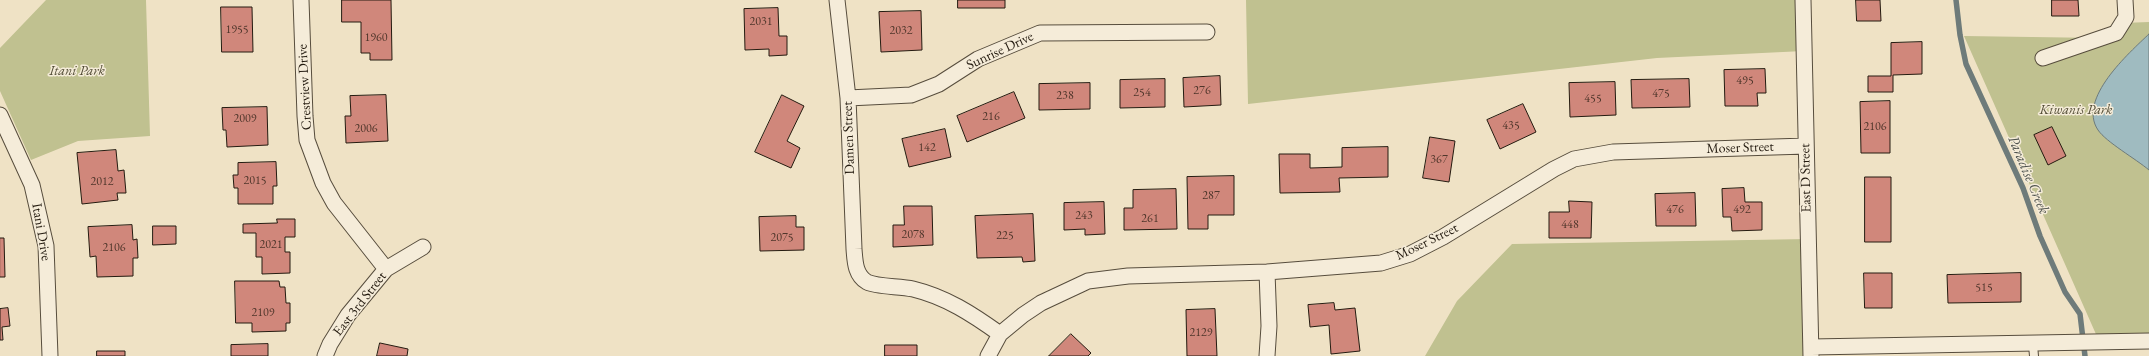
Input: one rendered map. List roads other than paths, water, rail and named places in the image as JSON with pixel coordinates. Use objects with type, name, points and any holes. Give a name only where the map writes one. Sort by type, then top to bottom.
[{"type":"street","name":"Crestview Drive","points":[[301,0],[307,140],[323,183],[334,203],[386,269]]},
{"type":"street","name":"Damen Street","points":[[837,0],[848,98],[854,249],[855,263],[859,275],[868,282],[929,293],[951,302],[971,313],[1000,334]]},
{"type":"street","name":"East D Street","points":[[1803,0],[1811,351]]},
{"type":"street","points":[[2043,58],[2116,33],[2126,17],[2125,0]]},
{"type":"street","name":"Sunrise Drive","points":[[848,98],[911,95],[939,84],[978,59],[1040,33],[1207,32]]},
{"type":"street","name":"Itani Drive","points":[[0,115],[32,186],[46,246],[50,356]]},
{"type":"street","name":"Moser Street","points":[[988,356],[1000,334],[1041,302],[1088,281],[1128,276],[1267,272],[1381,263],[1410,254],[1443,237],[1554,169],[1574,159],[1613,152],[1806,146]]},
{"type":"street","name":"East 3rd Street","points":[[326,356],[330,344],[348,315],[386,269],[423,247]]},
{"type":"street","points":[[1267,272],[1269,326],[1267,356]]},
{"type":"street","points":[[1811,351],[2034,350],[2064,344],[2099,341],[2149,341]]},
{"type":"water","points":[[2149,34],[2149,170],[2102,135],[2093,118],[2094,105],[2108,78]]},
{"type":"waterway","name":"Paradise Creek","points":[[1956,0],[1960,35],[1966,64],[2023,188],[2040,236],[2065,292],[2080,314],[2085,356]]},
{"type":"park label","name":"Itani Park","points":[[77,71]]},
{"type":"park label","name":"Kiwanis Park","points":[[2076,110]]}]
